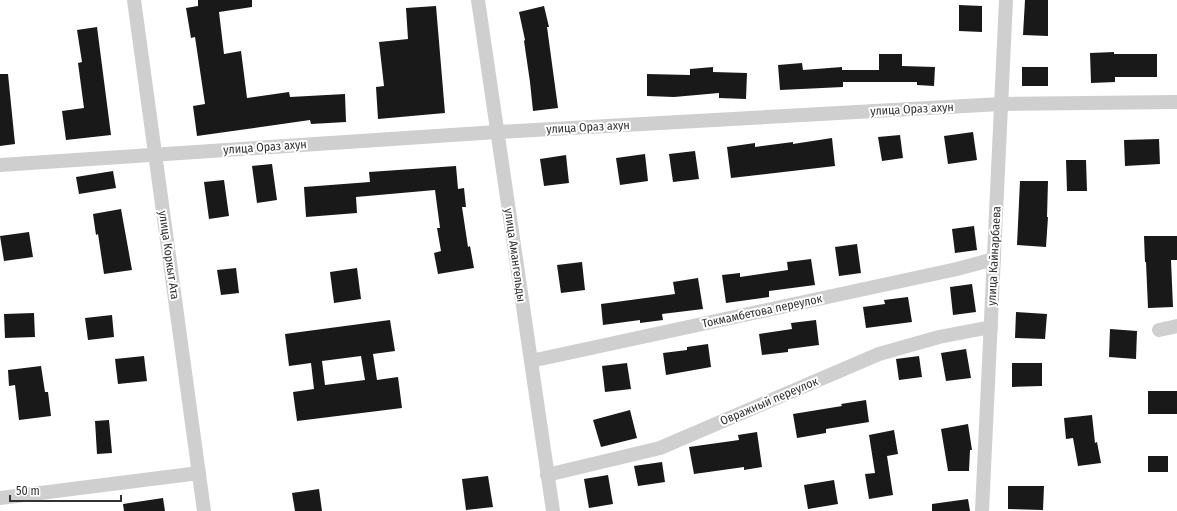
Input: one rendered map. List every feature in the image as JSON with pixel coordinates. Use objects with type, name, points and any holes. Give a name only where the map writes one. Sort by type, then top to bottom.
[{"type":"street","name":"улица Коркыт Ата","points":[[134,0],[204,511]]},
{"type":"street","name":"улица Амангельды","points":[[478,0],[553,511]]},
{"type":"street","name":"улица Кайнарбаева","points":[[982,511],[1006,0]]},
{"type":"street","name":"улица Ораз ахун","points":[[0,165],[497,132],[1001,104],[1177,102]]},
{"type":"street","name":"Токмамбетова переулок","points":[[531,361],[994,259]]},
{"type":"street","points":[[1159,330],[1177,326]]},
{"type":"street","name":"Овражный переулок","points":[[547,475],[660,448],[879,354],[939,337],[991,327]]},
{"type":"street","points":[[0,498],[199,473]]},
{"type":"building","points":[[198,0],[252,0],[252,7],[219,12],[224,54],[241,51],[247,98],[289,92],[290,97],[345,94],[346,122],[311,124],[310,120],[197,136],[193,106],[205,104],[195,37],[191,38],[186,8],[198,6]]},
{"type":"building","points":[[1025,0],[1048,0],[1048,36],[1023,35]]},
{"type":"building","points":[[959,5],[982,6],[982,32],[959,31]]},
{"type":"building","points":[[436,6],[445,113],[378,119],[376,87],[384,86],[379,42],[408,39],[406,8]]},
{"type":"building","points":[[544,6],[549,27],[547,27],[558,108],[533,111],[525,40],[519,12]]},
{"type":"building","points":[[97,27],[111,135],[66,140],[62,111],[84,108],[78,63],[82,62],[77,30]]},
{"type":"building","points":[[1114,52],[1114,54],[1157,54],[1157,77],[1115,77],[1115,82],[1091,83],[1090,53]]},
{"type":"building","points":[[879,54],[902,54],[902,66],[935,67],[934,86],[917,85],[917,82],[843,82],[843,87],[780,90],[778,65],[802,63],[803,70],[842,67],[842,70],[879,70]]},
{"type":"building","points":[[713,67],[713,72],[747,73],[746,99],[719,98],[719,93],[674,97],[647,96],[647,74],[690,75],[690,69]]},
{"type":"building","points":[[1022,67],[1048,67],[1048,86],[1022,86]]},
{"type":"building","points":[[0,74],[8,74],[15,144],[0,146]]},
{"type":"building","points":[[973,132],[977,160],[948,164],[944,136]]},
{"type":"building","points":[[900,135],[903,158],[882,161],[878,137]]},
{"type":"building","points":[[832,138],[835,166],[731,178],[727,147],[755,143],[755,147],[793,142],[793,144]]},
{"type":"building","points":[[1159,139],[1160,164],[1125,166],[1124,140]]},
{"type":"building","points":[[695,151],[699,179],[673,182],[669,154]]},
{"type":"building","points":[[645,154],[648,181],[620,185],[616,158]]},
{"type":"building","points":[[566,155],[569,183],[544,186],[540,159]]},
{"type":"building","points":[[1066,160],[1086,160],[1087,191],[1067,191]]},
{"type":"building","points":[[272,164],[277,200],[257,203],[252,166]]},
{"type":"building","points":[[456,166],[458,189],[464,188],[466,207],[462,207],[468,247],[470,246],[474,268],[438,274],[434,253],[441,251],[437,228],[440,228],[435,190],[356,197],[357,213],[306,217],[304,187],[370,182],[369,172]]},
{"type":"building","points":[[113,171],[116,188],[79,194],[76,177]]},
{"type":"building","points":[[224,180],[229,216],[209,219],[204,182]]},
{"type":"building","points":[[1020,181],[1048,181],[1046,247],[1017,245]]},
{"type":"building","points":[[121,209],[132,270],[104,274],[98,234],[96,235],[93,214]]},
{"type":"building","points":[[974,226],[977,250],[955,253],[952,229]]},
{"type":"building","points":[[29,232],[33,257],[4,261],[0,236]]},
{"type":"building","points":[[1144,236],[1177,236],[1177,260],[1171,260],[1173,307],[1148,308]]},
{"type":"building","points":[[857,244],[861,273],[839,276],[835,247]]},
{"type":"building","points":[[811,259],[815,285],[769,291],[769,297],[726,303],[722,275],[740,273],[740,277],[788,270],[787,262]]},
{"type":"building","points":[[582,262],[585,290],[561,293],[557,265]]},
{"type":"building","points":[[236,268],[239,293],[221,295],[217,270]]},
{"type":"building","points":[[357,268],[361,299],[334,303],[330,272]]},
{"type":"building","points":[[698,278],[703,309],[662,314],[663,320],[640,323],[640,320],[603,325],[601,304],[675,294],[673,282]]},
{"type":"building","points":[[972,284],[976,312],[953,315],[950,287]]},
{"type":"building","points":[[908,297],[912,322],[866,328],[863,307],[885,304],[884,300]]},
{"type":"building","points":[[1016,312],[1047,314],[1045,339],[1015,338]]},
{"type":"building","points":[[34,313],[35,337],[5,338],[4,314]]},
{"type":"building","points":[[112,315],[114,337],[88,340],[85,318]]},
{"type":"building","points":[[390,320],[395,351],[373,354],[377,380],[398,377],[402,408],[297,421],[293,392],[314,389],[311,363],[289,366],[285,334]],"holes":[[[361,356],[365,380],[325,385],[322,361]]]},
{"type":"building","points":[[816,320],[819,345],[788,349],[788,352],[762,355],[759,334],[792,329],[791,323]]},
{"type":"building","points":[[1110,329],[1137,331],[1136,359],[1109,357]]},
{"type":"building","points":[[708,344],[711,367],[666,375],[663,353],[687,350],[687,347]]},
{"type":"building","points":[[966,349],[971,378],[946,381],[941,353]]},
{"type":"building","points":[[144,356],[147,381],[118,384],[115,359]]},
{"type":"building","points":[[919,356],[922,377],[899,380],[896,359]]},
{"type":"building","points":[[627,363],[631,389],[605,392],[602,366]]},
{"type":"building","points":[[1012,363],[1042,363],[1042,386],[1012,387]]},
{"type":"building","points":[[41,366],[45,392],[48,392],[51,416],[19,420],[15,385],[9,386],[8,370]]},
{"type":"building","points":[[1148,391],[1177,391],[1177,414],[1148,414]]},
{"type":"building","points":[[866,400],[869,422],[826,429],[826,433],[797,438],[793,414],[842,406],[841,404]]},
{"type":"building","points":[[630,410],[637,438],[601,447],[593,420]]},
{"type":"building","points":[[1092,415],[1095,443],[1097,442],[1101,463],[1078,466],[1073,438],[1066,439],[1064,418]]},
{"type":"building","points":[[109,420],[112,453],[97,454],[95,421]]},
{"type":"building","points":[[968,424],[972,450],[970,450],[969,471],[948,471],[941,429]]},
{"type":"building","points":[[894,430],[898,454],[887,456],[893,495],[869,499],[865,474],[875,473],[869,435]]},
{"type":"building","points":[[757,432],[762,467],[744,470],[744,467],[694,474],[689,447],[739,440],[738,435]]},
{"type":"building","points":[[1148,456],[1168,456],[1168,472],[1148,472]]},
{"type":"building","points":[[662,462],[665,482],[638,486],[634,466]]},
{"type":"building","points":[[608,475],[613,504],[589,508],[584,479]]},
{"type":"building","points":[[488,476],[493,507],[466,510],[462,479]]},
{"type":"building","points":[[834,480],[838,504],[808,509],[804,485]]},
{"type":"building","points":[[1008,486],[1044,486],[1043,510],[1008,509]]},
{"type":"building","points":[[319,489],[322,511],[295,511],[292,493]]},
{"type":"building","points":[[163,498],[165,511],[124,511],[123,504]]},
{"type":"building","points":[[968,499],[970,511],[932,511],[932,504]]}]
